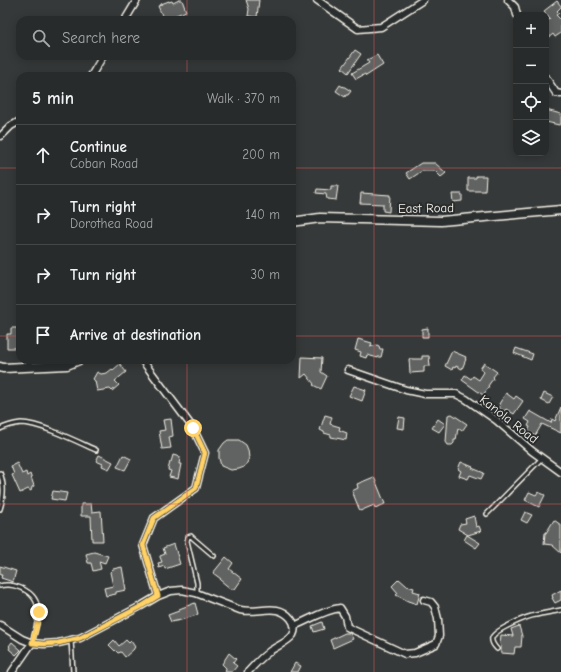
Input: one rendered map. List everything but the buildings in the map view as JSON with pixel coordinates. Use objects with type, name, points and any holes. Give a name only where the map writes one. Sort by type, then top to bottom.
[{"type":"street","points":[[127,16],[137,0]]},
{"type":"street","points":[[318,0],[358,28],[381,27],[423,0]]},
{"type":"street","points":[[508,0],[515,7]]},
{"type":"street","points":[[516,12],[515,7],[517,0]]},
{"type":"street","points":[[93,72],[101,60]]},
{"type":"street","points":[[549,82],[556,93],[561,94]]},
{"type":"street","points":[[1,136],[16,123]]},
{"type":"street","name":"East Road","points":[[296,221],[320,218],[441,221],[561,210]]},
{"type":"street","points":[[0,367],[69,364]]},
{"type":"street","points":[[145,364],[193,428],[205,453],[196,488],[154,518],[143,545],[158,596]]},
{"type":"street","name":"Kanola Road","points":[[348,370],[406,390],[425,394],[456,394],[466,399],[496,420],[524,444],[561,472]]},
{"type":"street","points":[[0,625],[22,639],[32,643],[58,643],[80,638],[142,606],[158,596],[171,591],[182,590],[197,593],[233,608],[247,612],[270,610],[282,611],[293,621],[294,626],[292,634],[289,639],[264,656],[248,672]]},
{"type":"street","points":[[294,626],[306,622],[332,609],[340,608],[345,616],[347,627],[405,654],[415,653],[436,644],[439,636],[438,619],[435,607],[431,602],[424,600]]},
{"type":"street","points":[[12,672],[32,643]]},
{"type":"lane","points":[[0,429],[5,426],[22,423],[36,425],[96,450]]},
{"type":"lane","points":[[487,514],[542,458]]},
{"type":"lane","points":[[0,473],[3,480],[4,492],[0,509]]},
{"type":"lane","points":[[197,593],[197,583],[187,541],[188,537],[191,536],[214,556]]},
{"type":"lane","points":[[0,586],[14,585],[25,589],[34,598],[39,612],[32,643]]},
{"type":"lane","points":[[497,649],[493,644],[492,637],[502,628],[536,615],[561,610]]},
{"type":"lane","points":[[71,640],[73,672]]},
{"type":"route","points":[[39,612],[32,643],[58,643],[80,638],[142,606],[158,596],[143,545],[154,518],[196,488],[205,453],[193,428]]}]
